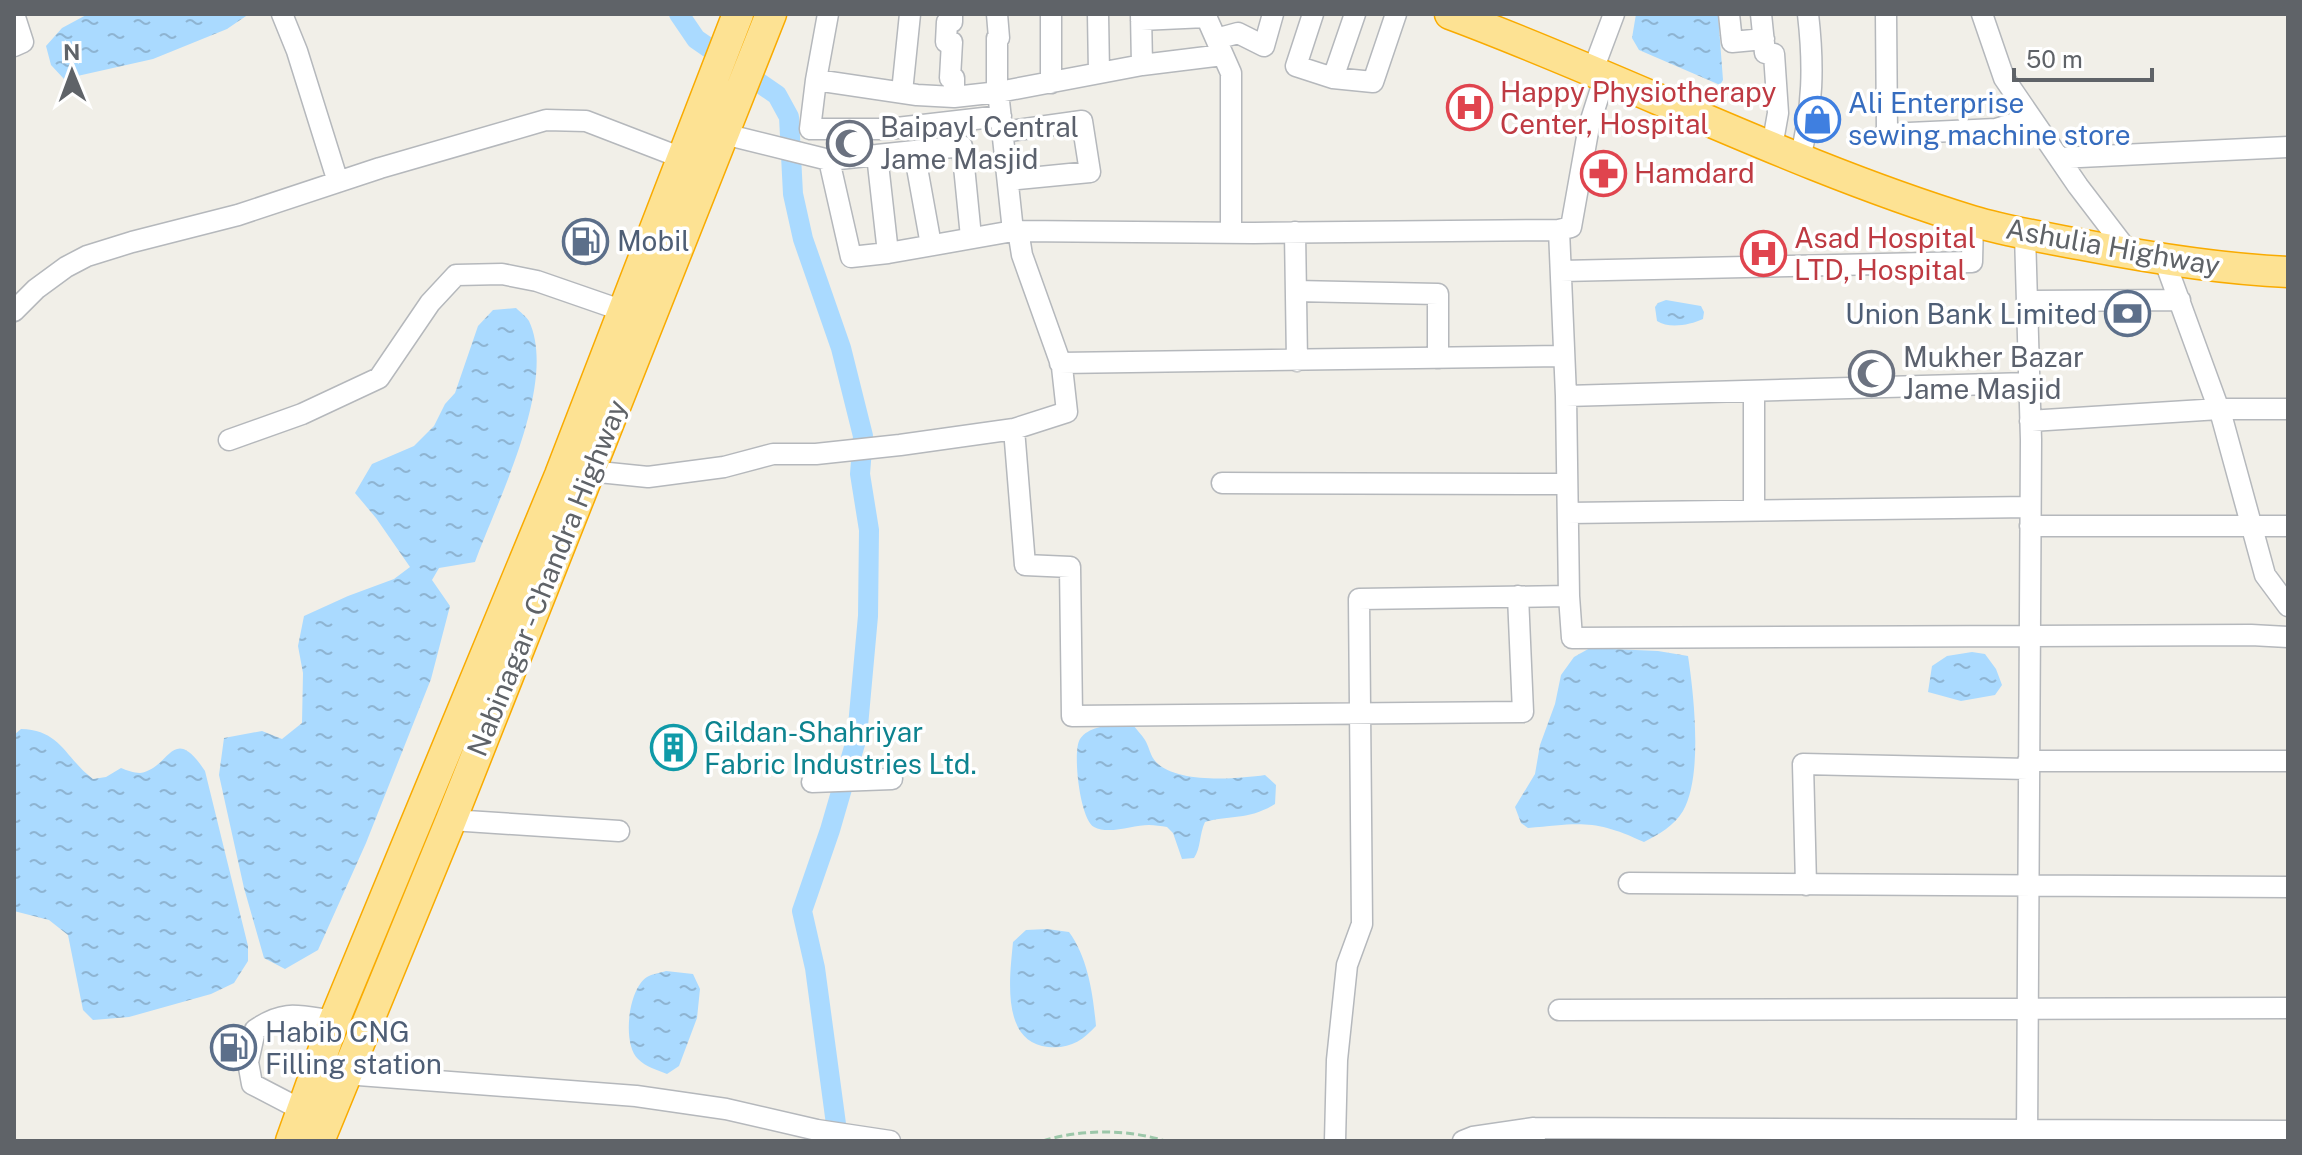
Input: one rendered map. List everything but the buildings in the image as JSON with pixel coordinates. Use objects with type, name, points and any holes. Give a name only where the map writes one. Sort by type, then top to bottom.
[{"type":"highway","name":"Nabinagar - Chandra Highway","points":[[291,1141],[334,1021],[560,475],[738,14]]},
{"type":"highway","name":"Nabinagar - Chandra Highway","points":[[319,1141],[451,820],[771,14]]},
{"type":"highway","name":"Ashulia Highway","points":[[1450,14],[1772,147],[1973,221],[2130,254],[2288,272]]},
{"type":"street","points":[[14,14],[23,42],[14,46]]},
{"type":"street","points":[[282,14],[297,51],[338,182]]},
{"type":"street","points":[[828,14],[810,129],[1082,121],[1090,172],[1008,180]]},
{"type":"street","points":[[902,92],[910,14]]},
{"type":"street","points":[[952,14],[952,22],[947,22],[946,42],[952,42],[950,78],[954,78],[954,97]]},
{"type":"street","points":[[589,471],[648,477],[724,467],[773,454],[816,454],[1014,429],[1067,412],[1060,363],[1015,230],[999,92],[997,14]]},
{"type":"street","points":[[1051,14],[1051,83]]},
{"type":"street","points":[[1098,14],[1099,73]]},
{"type":"street","points":[[816,80],[954,97],[999,92],[1220,47],[1238,33],[1264,46],[1273,14]]},
{"type":"street","points":[[1313,14],[1296,66],[1333,78],[1373,82],[1396,14]]},
{"type":"street","points":[[1333,78],[1355,14]]},
{"type":"street","points":[[829,160],[851,257],[1015,230],[1231,233],[1559,230],[1571,227],[1599,73],[1614,14]]},
{"type":"street","points":[[1729,14],[1732,42],[1764,39]]},
{"type":"street","points":[[1761,14],[1765,53],[1774,54],[1778,113],[1772,147]]},
{"type":"street","points":[[1800,158],[1809,121],[1813,83],[1808,14]]},
{"type":"street","points":[[1886,14],[1887,134],[1996,129],[2031,118]]},
{"type":"street","points":[[1982,14],[2004,78],[2130,254]]},
{"type":"street","points":[[1142,65],[1141,17],[1205,16],[1231,73],[1231,233]]},
{"type":"street","points":[[14,311],[36,289],[87,256],[238,215],[507,129],[546,120],[586,121],[684,154]]},
{"type":"street","points":[[724,134],[829,160],[962,146],[971,237]]},
{"type":"street","points":[[2059,158],[2288,147]]},
{"type":"street","points":[[914,151],[931,245]]},
{"type":"street","points":[[877,155],[888,253]]},
{"type":"street","points":[[1561,271],[1972,262],[1973,221]]},
{"type":"street","points":[[1559,230],[1572,638],[2288,637]]},
{"type":"street","points":[[1295,232],[1297,361]]},
{"type":"street","points":[[2025,234],[2030,421],[2027,1135]]},
{"type":"street","points":[[2164,259],[2219,409],[2265,575],[2288,606]]},
{"type":"street","points":[[229,440],[302,414],[379,378],[430,303],[456,275],[502,274],[537,281],[615,308],[622,315]]},
{"type":"street","points":[[1296,291],[1438,294],[1438,358]]},
{"type":"street","points":[[2027,301],[2180,300]]},
{"type":"street","points":[[1060,363],[1564,356]]},
{"type":"street","points":[[1566,396],[2029,383]]},
{"type":"street","points":[[1754,391],[1754,510]]},
{"type":"street","points":[[2030,421],[2219,409],[2288,409]]},
{"type":"street","points":[[1014,429],[1025,565],[1070,567],[1072,716],[1523,712],[1518,596]]},
{"type":"street","points":[[1222,483],[1567,484]]},
{"type":"street","points":[[1568,513],[1754,510],[2288,526]]},
{"type":"street","points":[[1335,1141],[1337,1060],[1347,965],[1362,924],[1359,599],[1569,596]]},
{"type":"street","points":[[1806,885],[1803,764],[2288,761]]},
{"type":"street","points":[[812,782],[892,779]]},
{"type":"street","points":[[451,820],[619,831]]},
{"type":"street","points":[[1629,883],[2288,887]]},
{"type":"street","points":[[1559,1010],[2288,1008]]},
{"type":"street","points":[[304,1111],[252,1084],[248,1062],[255,1030],[274,1016],[334,1021]]},
{"type":"street","points":[[345,1074],[636,1096],[726,1109],[817,1130],[890,1141]]},
{"type":"street","points":[[1463,1141],[1473,1137],[1534,1135],[2027,1135],[2288,1131]]},
{"type":"path","points":[[1043,1141],[1074,1133],[1144,1134],[1165,1141]]},
{"type":"water","points":[[88,14],[249,14],[227,29],[153,59],[64,79],[51,65],[46,46],[62,28]]},
{"type":"water","points":[[1636,14],[1718,14],[1723,80],[1720,85],[1639,50],[1632,38]]},
{"type":"water","points":[[1666,300],[1701,306],[1703,319],[1680,325],[1657,321],[1655,307]]},
{"type":"water","points":[[516,308],[529,321],[536,347],[536,376],[521,442],[475,562],[439,568],[432,580],[450,606],[431,679],[366,843],[318,950],[285,969],[264,958],[244,888],[219,775],[224,738],[262,731],[282,739],[302,723],[303,673],[298,646],[304,616],[394,579],[410,567],[355,493],[372,464],[414,446],[434,426],[445,404],[455,393],[478,326],[493,310]]},
{"type":"water","points":[[1590,648],[1658,651],[1688,656],[1695,735],[1689,796],[1675,821],[1644,842],[1613,829],[1587,824],[1528,828],[1521,823],[1515,807],[1535,774],[1540,745],[1555,704],[1561,675],[1574,657]]},
{"type":"water","points":[[1972,652],[1985,654],[1996,669],[2002,685],[1995,695],[1961,701],[1928,692],[1932,666],[1947,656]]},
{"type":"water","points":[[1119,724],[1133,725],[1156,762],[1178,774],[1208,778],[1265,775],[1276,785],[1275,804],[1249,815],[1205,822],[1194,858],[1182,859],[1173,833],[1167,827],[1149,825],[1107,830],[1094,827],[1089,822],[1081,799],[1078,746],[1080,739],[1088,732]]},
{"type":"water","points":[[21,729],[45,734],[54,740],[93,779],[106,777],[121,768],[138,773],[150,770],[178,749],[194,757],[205,771],[248,946],[248,961],[234,983],[211,994],[129,1017],[93,1020],[83,1010],[68,935],[49,920],[14,911],[14,735]]},
{"type":"water","points":[[1026,930],[1069,932],[1085,965],[1093,1001],[1096,1026],[1080,1040],[1063,1047],[1048,1047],[1033,1042],[1022,1033],[1011,1005],[1013,942]]},
{"type":"water","points":[[666,971],[693,974],[700,989],[697,1018],[679,1066],[667,1074],[638,1059],[633,1052],[629,1030],[632,1004],[641,983],[649,976]]},
{"type":"waterway","points":[[679,14],[696,39],[777,95],[789,117],[793,194],[803,239],[841,348],[863,436],[860,474],[869,530],[868,616],[857,737],[802,911],[815,968],[836,1124]]},
{"type":"place","name":"Happy Physiotherapy Center, Hospital","points":[[1469,108]]},
{"type":"place","name":"Ali Enterprise sewing machine store","points":[[1817,119]]},
{"type":"place","name":"Baipayl Central Jame Masjid","points":[[849,143]]},
{"type":"place","name":"Hamdard","points":[[1603,173]]},
{"type":"place","name":"Mobil","points":[[586,241]]},
{"type":"place","name":"Asad Hospital LTD, Hospital","points":[[1763,254]]},
{"type":"place","name":"Union Bank Limited","points":[[2128,314]]},
{"type":"place","name":"Mukher Bazar Jame Masjid","points":[[1872,373]]},
{"type":"place","name":"Gildan-Shahriyar Fabric Industries Ltd.","points":[[673,748]]},
{"type":"place","name":"Habib CNG Filling station","points":[[234,1048]]}]
